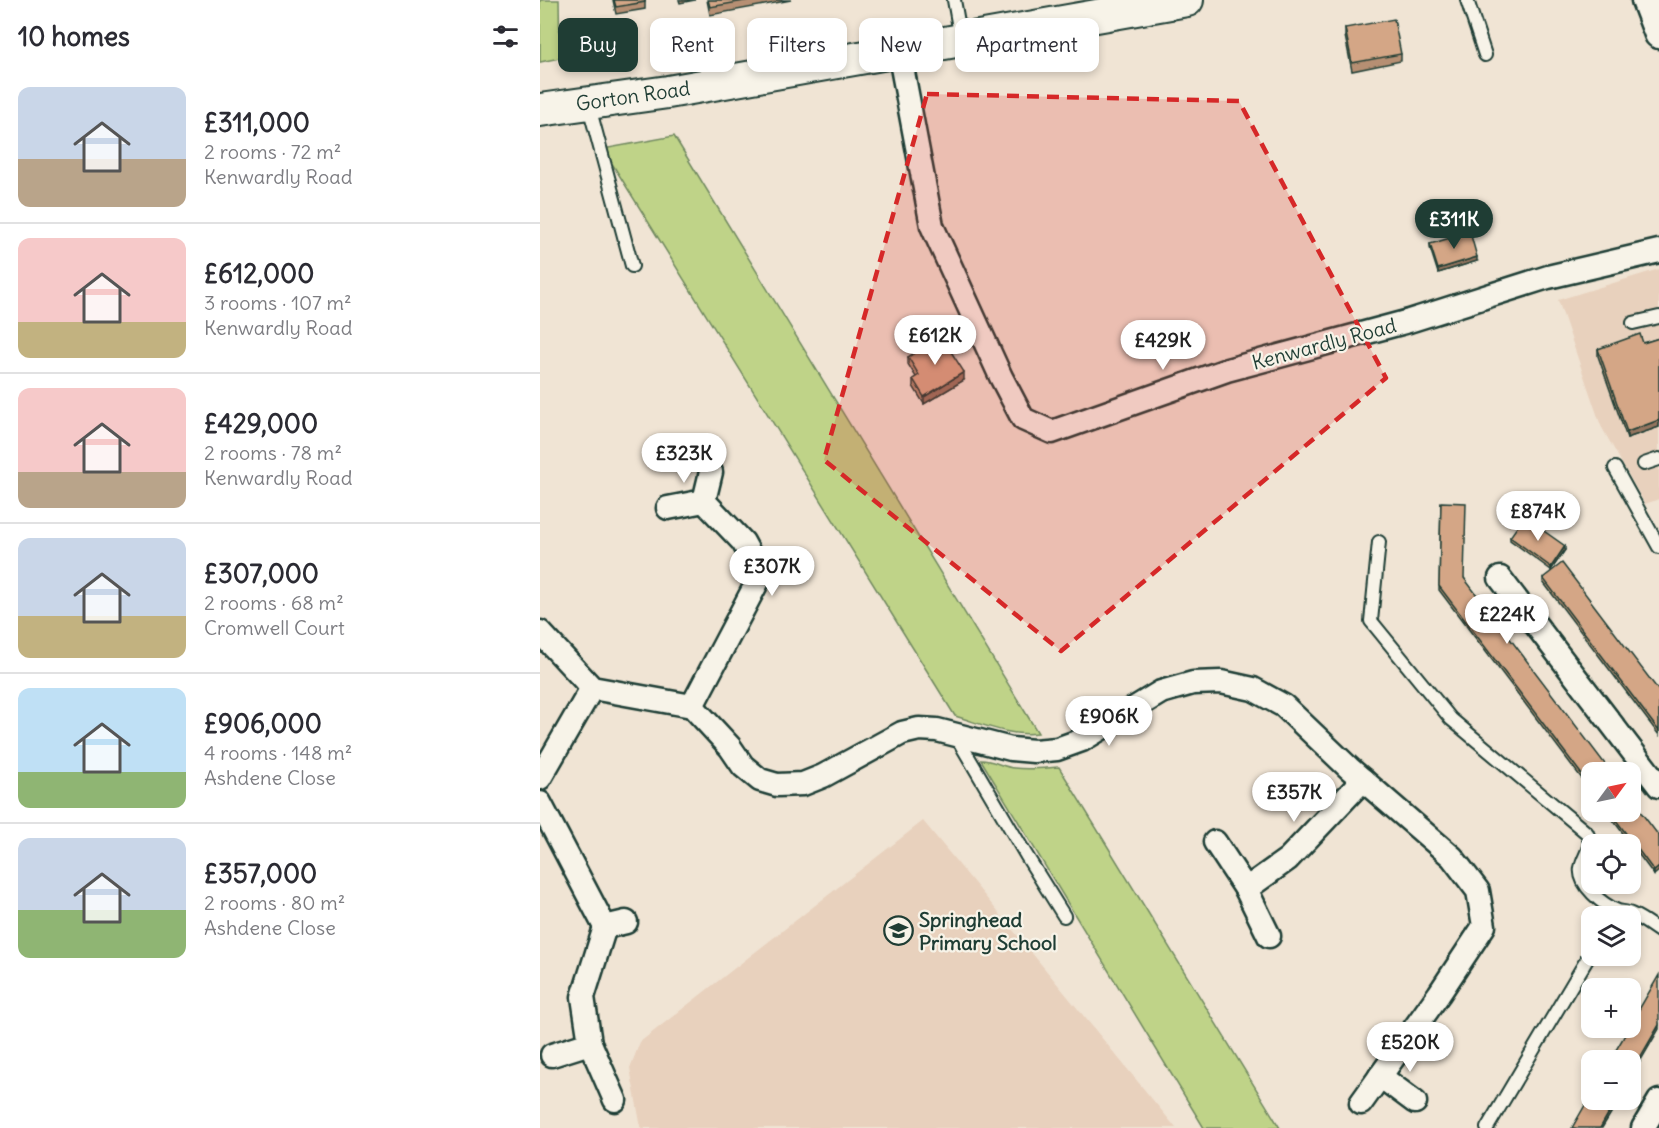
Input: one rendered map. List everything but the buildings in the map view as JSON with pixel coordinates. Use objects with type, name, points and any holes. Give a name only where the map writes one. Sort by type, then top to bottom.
[{"type":"main road","name":"Gorton Road","points":[[1085,18],[1187,0]]},
{"type":"main road","name":"Gorton Road","points":[[540,110],[668,92],[859,58]]},
{"type":"street","points":[[1646,0],[1659,34]]},
{"type":"street","name":"Kenwardly Road","points":[[903,72],[932,226],[1001,377],[1023,419],[1052,432],[1227,370],[1409,321],[1548,278],[1659,251]]},
{"type":"street","points":[[704,501],[711,472]]},
{"type":"street","points":[[668,508],[704,501]]},
{"type":"street","points":[[692,706],[760,574],[743,542],[704,501]]},
{"type":"street","points":[[1500,578],[1659,786]]},
{"type":"street","points":[[540,632],[592,688],[692,706],[730,747],[743,766],[760,780],[777,785],[803,784],[823,776],[902,733],[920,729],[956,735],[1011,749],[1034,751],[1057,749],[1082,740],[1161,692],[1193,683],[1221,682],[1253,689],[1284,705],[1363,780],[1452,857],[1478,891],[1484,926],[1439,994],[1361,1103]]},
{"type":"street","points":[[540,778],[592,688]]},
{"type":"street","points":[[1246,889],[1288,859],[1363,780]]},
{"type":"street","points":[[540,803],[615,925],[583,997],[590,1042],[615,1100]]},
{"type":"street","points":[[1215,842],[1246,889],[1269,936]]},
{"type":"street","points":[[552,1055],[590,1042]]},
{"type":"street","points":[[1380,1076],[1415,1102]]},
{"type":"street","points":[[1643,1128],[1659,1101]]},
{"type":"lane","points":[[954,0],[957,18]]},
{"type":"lane","points":[[1467,0],[1485,55]]},
{"type":"lane","points":[[587,102],[632,266]]},
{"type":"lane","points":[[1633,323],[1659,316]]},
{"type":"lane","points":[[1644,464],[1659,459]]},
{"type":"lane","points":[[1615,468],[1659,547]]},
{"type":"lane","points":[[1379,542],[1371,621],[1451,719],[1587,833],[1591,840],[1590,849],[1581,868],[1582,879],[1587,889],[1606,906]]},
{"type":"lane","points":[[956,735],[1026,855],[1065,916]]},
{"type":"lane","points":[[1641,920],[1659,931]]},
{"type":"lane","points":[[1487,1128],[1583,966]]},
{"type":"highlighted area","points":[[927,94],[1239,101],[1386,378],[1061,651],[824,460]]},
{"type":"shaded area","points":[[1659,269],[1659,499],[1645,504],[1601,426],[1558,300]]},
{"type":"shaded area","name":"Springhead Primary School","points":[[923,821],[1176,1128],[641,1128],[630,1068],[640,1042]]},
{"type":"green space","points":[[540,0],[559,0],[558,58],[540,62]]},
{"type":"green space","points":[[674,136],[1038,733],[1007,731],[955,716],[603,149]]},
{"type":"green space","points":[[981,760],[1020,769],[1059,767],[1280,1128],[1204,1128]]},
{"type":"place","name":"Springhead Primary School","points":[[898,931]]}]
